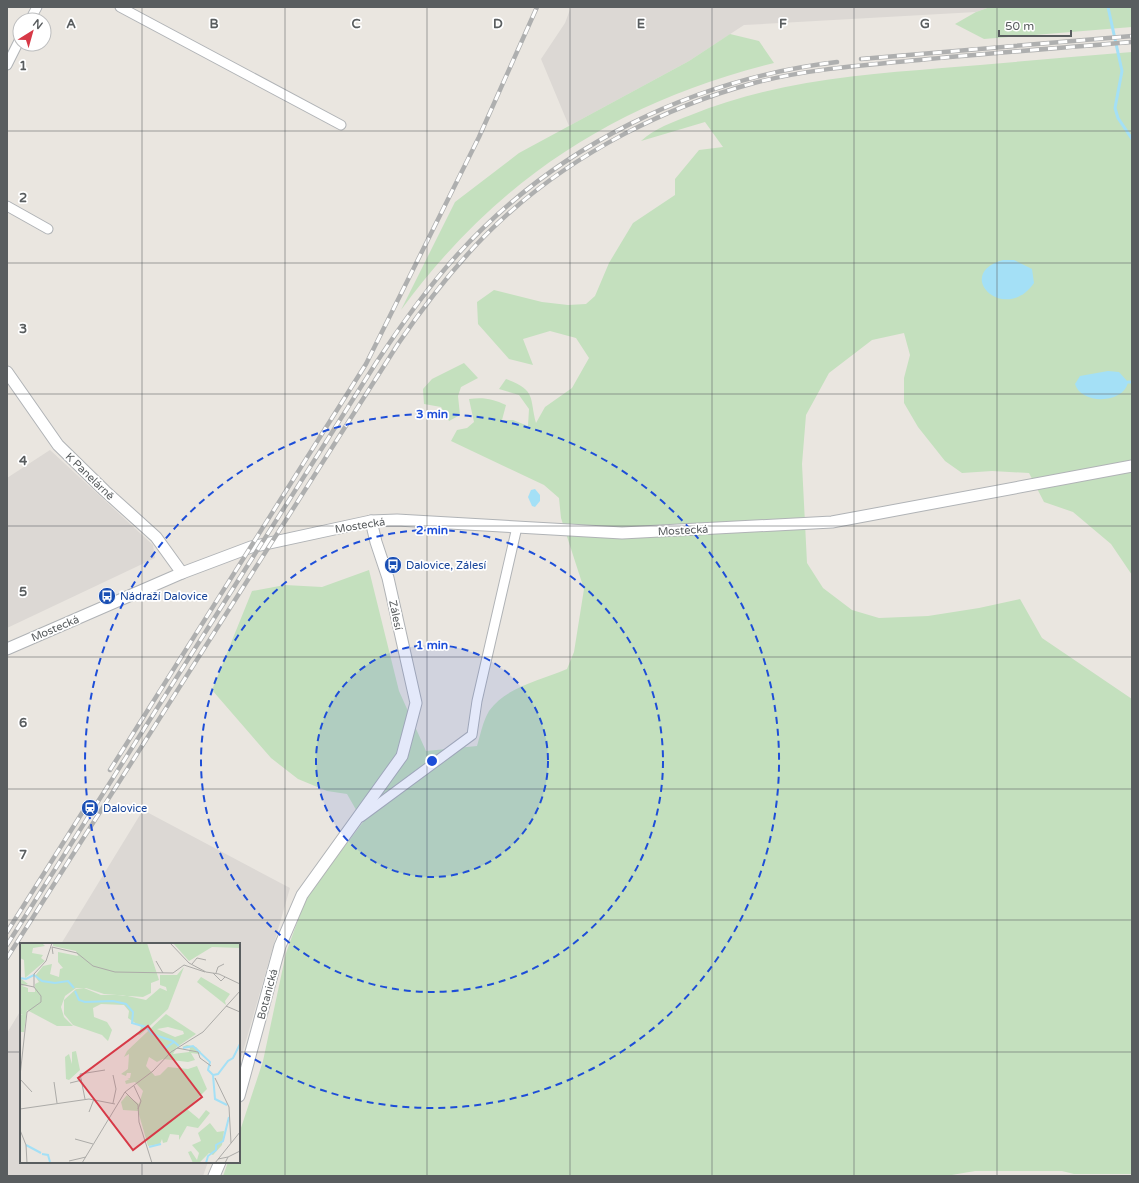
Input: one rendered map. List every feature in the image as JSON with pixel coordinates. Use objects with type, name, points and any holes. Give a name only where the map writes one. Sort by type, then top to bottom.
[{"type":"street","points":[[120,7],[341,125]]},
{"type":"street","points":[[7,65],[10,52]]},
{"type":"street","points":[[7,206],[48,229]]},
{"type":"street","name":"K Panelárně","points":[[7,372],[58,445],[105,492],[156,537],[182,573]]},
{"type":"street","name":"Mostecká","points":[[7,649],[182,573],[261,544],[371,521],[397,520],[622,533],[832,522],[1132,466]]},
{"type":"street","name":"Zálesí","points":[[371,521],[376,542],[388,578],[416,703],[402,756]]},
{"type":"street","points":[[355,821],[472,735],[477,701],[517,527]]},
{"type":"street","name":"Botanická","points":[[240,1092],[280,946],[302,895],[402,756]]},
{"type":"street","points":[[214,1176],[220,1163]]},
{"type":"shaded area","points":[[571,7],[990,7],[976,12],[744,25],[689,61],[569,126],[541,59],[565,23]]},
{"type":"shaded area","points":[[50,450],[153,545],[155,558],[7,628],[7,478]]},
{"type":"shaded area","points":[[143,810],[290,888],[240,1062],[240,943],[62,943]]},
{"type":"shaded area","points":[[20,1012],[20,1163],[208,1163],[203,1176],[7,1176],[7,1033]]},
{"type":"green space","points":[[990,7],[1132,7],[1132,27],[984,39],[955,24],[976,12]]},
{"type":"green space","points":[[730,34],[759,41],[774,63],[717,79],[663,100],[612,124],[565,152],[520,185],[478,222],[438,263],[401,310],[455,202],[519,153],[689,61]]},
{"type":"green space","points":[[1132,52],[1132,575],[1111,544],[1073,512],[1044,502],[1029,473],[992,471],[962,473],[945,461],[918,427],[904,403],[904,378],[910,355],[904,333],[872,340],[829,373],[806,415],[802,464],[807,563],[823,588],[852,610],[879,618],[928,616],[979,608],[1020,599],[1042,638],[1132,699],[1132,1174],[1074,1174],[1062,1171],[975,1171],[946,1176],[223,1176],[228,1163],[240,1163],[240,1131],[263,1061],[286,953],[306,898],[363,822],[347,794],[327,791],[298,779],[271,758],[212,690],[252,591],[285,585],[322,587],[369,570],[399,691],[426,751],[477,746],[483,724],[489,711],[496,703],[514,690],[567,669],[574,652],[584,589],[561,518],[559,498],[544,485],[451,441],[457,430],[467,428],[474,422],[469,399],[488,399],[506,405],[502,420],[513,420],[528,426],[529,409],[519,395],[499,389],[506,379],[523,387],[527,391],[532,401],[536,423],[545,407],[572,388],[589,358],[576,338],[550,331],[523,339],[533,365],[509,359],[478,324],[477,302],[494,290],[542,302],[568,305],[586,304],[595,296],[609,263],[633,223],[675,195],[675,179],[699,150],[723,147],[705,122],[641,141],[646,136],[658,129],[721,104],[783,87],[846,77]]},
{"type":"green space","points":[[464,363],[478,378],[461,387],[458,396],[460,415],[449,421],[441,407],[424,404],[423,389],[432,379]]},
{"type":"water","points":[[1003,260],[1014,260],[1032,269],[1034,283],[1022,295],[1010,299],[998,298],[988,292],[983,285],[982,275],[988,267]]},
{"type":"water","points":[[1108,371],[1119,372],[1128,382],[1125,389],[1119,395],[1102,399],[1085,396],[1079,391],[1075,384],[1080,376]]},
{"type":"water","points":[[535,489],[540,495],[540,501],[535,507],[532,506],[528,497],[531,490]]},
{"type":"waterway","points":[[1108,7],[1122,71],[1115,108],[1118,118],[1132,139]]},
{"type":"railway","points":[[110,770],[366,364],[479,137],[537,7]]},
{"type":"railway","points":[[861,59],[1132,36]]},
{"type":"railway","points":[[7,958],[398,344],[423,309],[463,259],[509,213],[536,191],[593,151],[624,134],[688,105],[754,83],[795,74],[857,66],[1132,42]]},
{"type":"railway","points":[[7,945],[376,363],[415,307],[458,254],[497,215],[538,181],[583,150],[630,124],[680,102],[731,84],[783,71],[837,62]]},
{"type":"railway","points":[[7,932],[87,805]]},
{"type":"place","name":"Dalovice, Zálesí","points":[[393,565]]},
{"type":"place","name":"Nádraží Dalovice","points":[[107,596]]},
{"type":"place","name":"Dalovice","points":[[90,808]]}]
